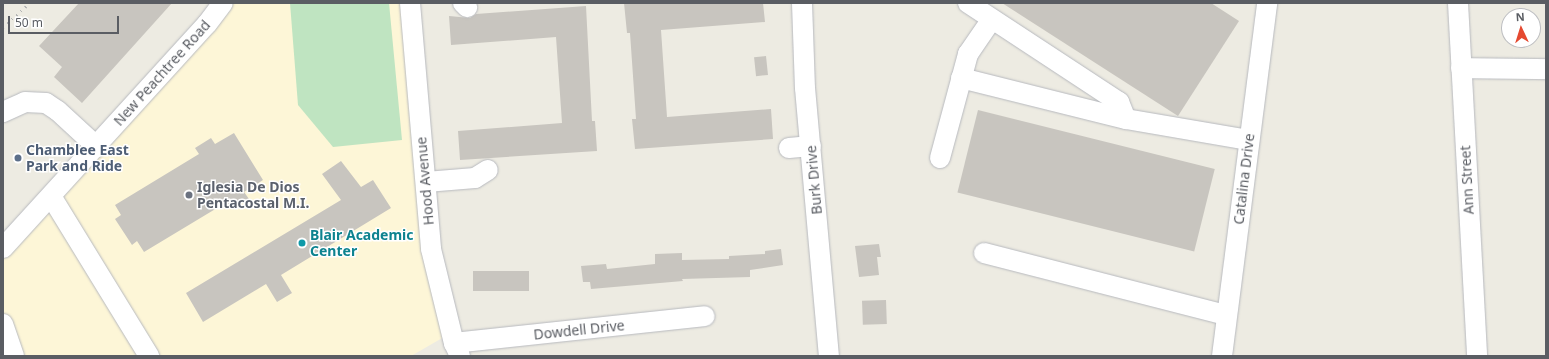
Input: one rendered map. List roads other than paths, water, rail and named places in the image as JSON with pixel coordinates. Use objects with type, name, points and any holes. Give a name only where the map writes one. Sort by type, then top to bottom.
[{"type":"street","name":"New Peachtree Road","points":[[3,248],[207,24],[223,3]]},
{"type":"street","name":"Hood Avenue","points":[[410,3],[415,161],[426,182],[432,249],[457,350]]},
{"type":"street","name":"Burk Drive","points":[[802,3],[811,146],[829,356]]},
{"type":"street","points":[[968,3],[1119,102],[1126,120]]},
{"type":"street","name":"Catalina Drive","points":[[1222,356],[1226,315],[1267,3]]},
{"type":"street","name":"Ann Street","points":[[1458,3],[1477,356]]},
{"type":"street","points":[[940,158],[968,54],[992,19]]},
{"type":"street","points":[[1461,68],[1546,69]]},
{"type":"street","points":[[961,78],[1126,120],[1249,140]]},
{"type":"street","points":[[3,112],[25,102],[46,103],[58,111],[97,146]]},
{"type":"street","points":[[789,148],[811,146]]},
{"type":"street","points":[[426,182],[475,178],[488,170]]},
{"type":"street","points":[[51,196],[149,356]]},
{"type":"street","points":[[984,253],[1226,315]]},
{"type":"street","name":"Dowdell Drive","points":[[457,350],[705,316]]},
{"type":"street","points":[[3,324],[14,356]]},
{"type":"railway","points":[[3,27],[30,3]]},
{"type":"place","name":"Chamblee East Park and Ride","points":[[18,158]]},
{"type":"place","name":"Iglesia De Dios Pentacostal M.I.","points":[[189,195]]},
{"type":"place","name":"Blair Academic Center","points":[[302,243]]}]
